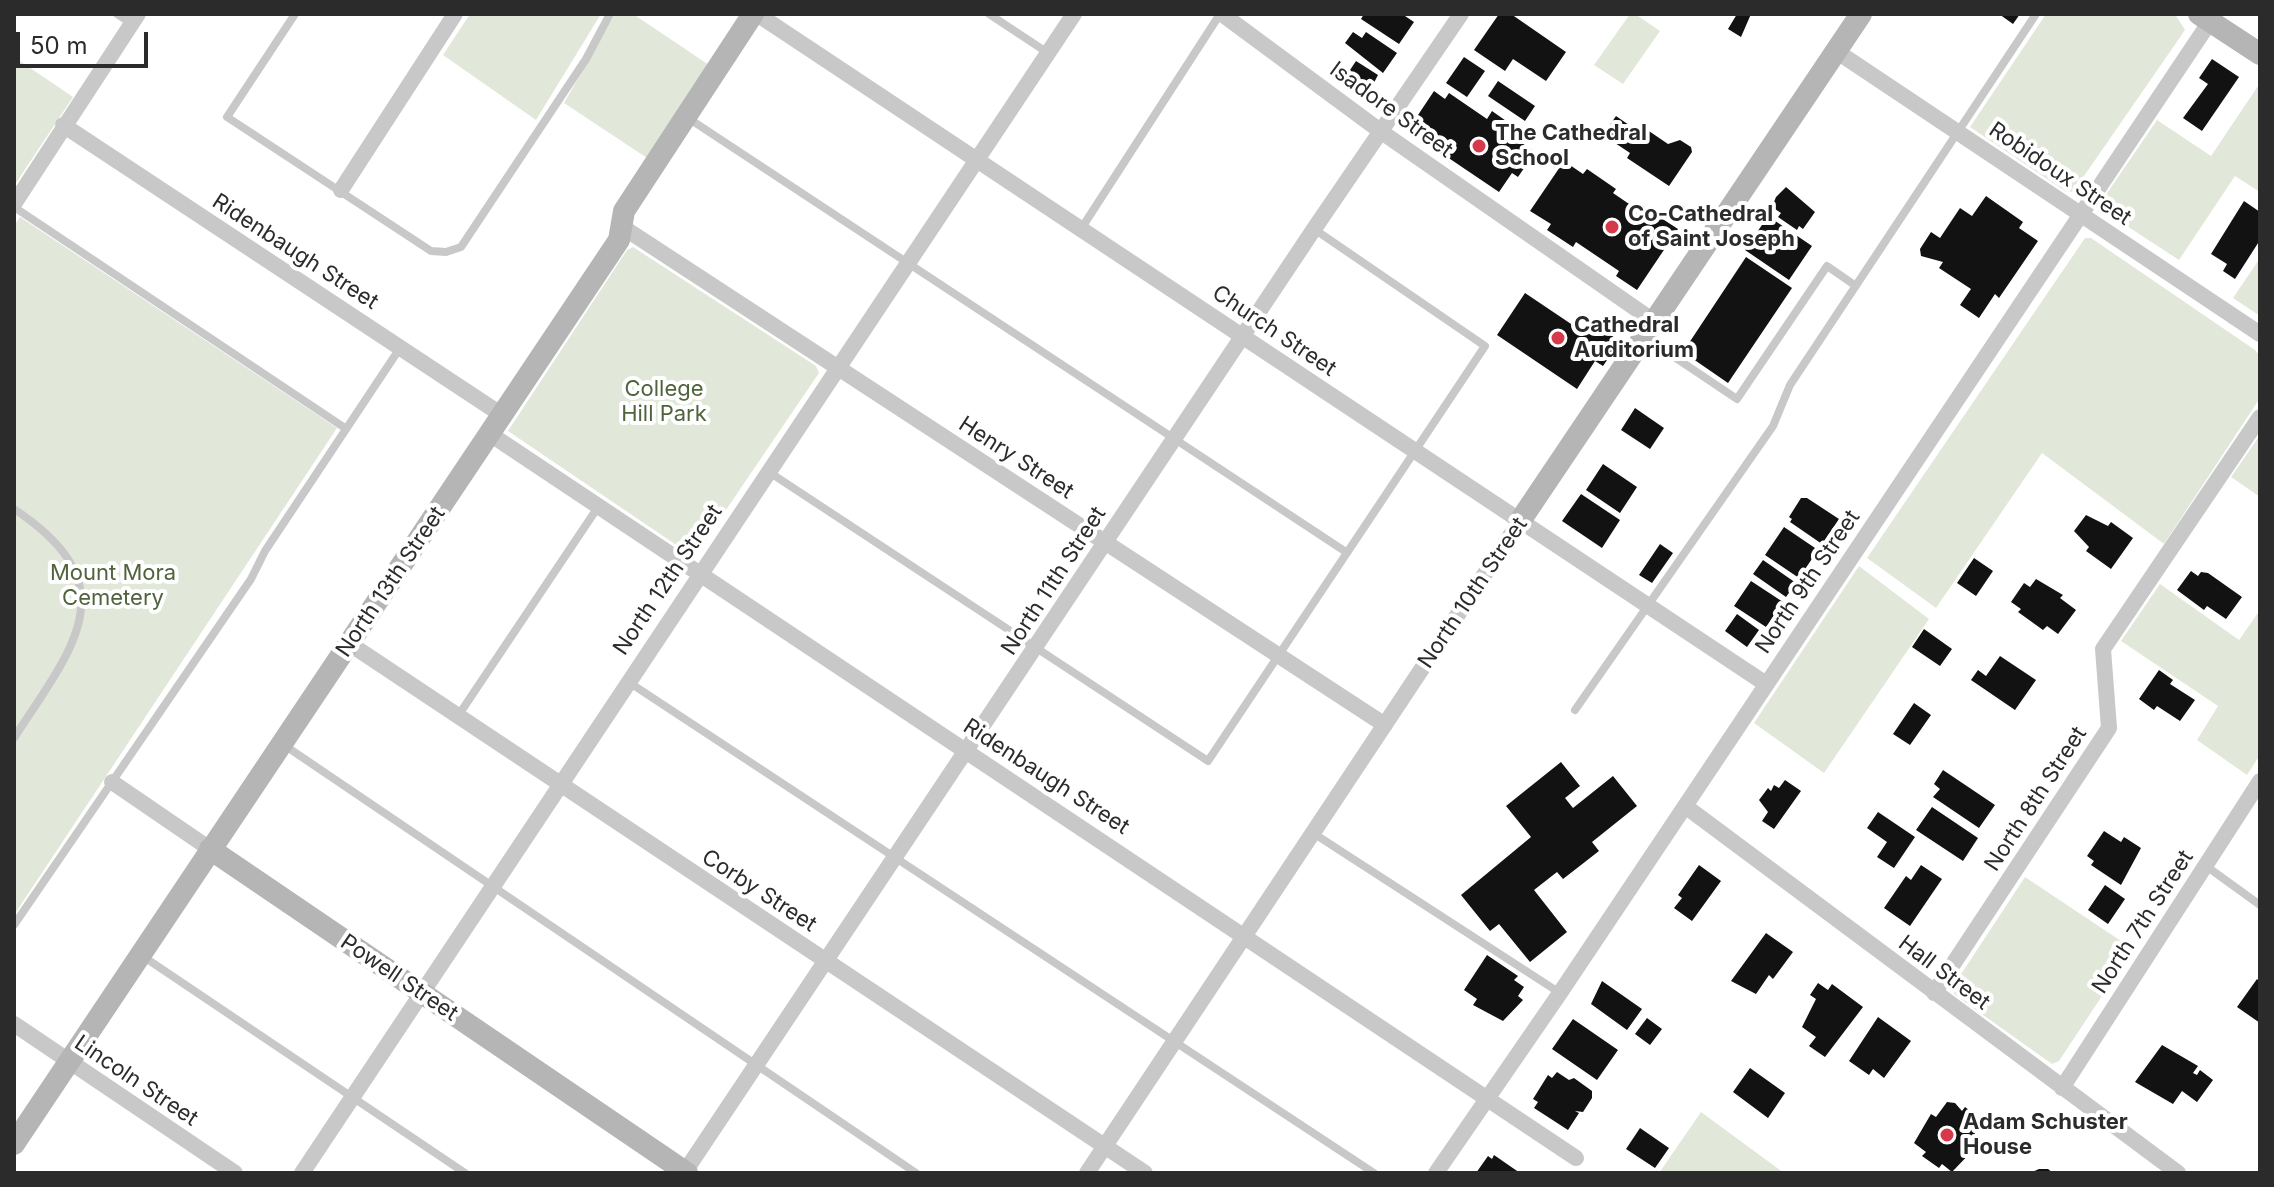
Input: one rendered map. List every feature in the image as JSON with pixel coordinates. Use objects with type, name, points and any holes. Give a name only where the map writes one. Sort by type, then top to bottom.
[{"type":"street","points":[[341,190],[455,14]]},
{"type":"street","name":"North 13th Street","points":[[14,1144],[619,240],[624,228],[624,211],[755,14]]},
{"type":"street","name":"Church Street","points":[[755,14],[1766,684]]},
{"type":"street","name":"North 12th Street","points":[[302,1173],[1074,14]]},
{"type":"street","name":"Isadore Street","points":[[1221,14],[1650,330]]},
{"type":"street","name":"North 11th Street","points":[[685,1173],[1174,437],[1461,14]]},
{"type":"street","name":"North 10th Street","points":[[1087,1173],[1861,14]]},
{"type":"street","points":[[2208,16],[2260,54]]},
{"type":"street","name":"North 9th Street","points":[[1436,1173],[2081,215],[2208,16]]},
{"type":"street","points":[[14,203],[129,17]]},
{"type":"street","name":"Robidoux Street","points":[[1836,51],[2260,334]]},
{"type":"street","name":"Ridenbaugh Street","points":[[63,125],[502,415]]},
{"type":"street","name":"Henry Street","points":[[624,228],[1385,725]]},
{"type":"street","name":"North 8th Street","points":[[1934,993],[2109,728],[2103,649],[2260,417]]},
{"type":"street","name":"Ridenbaugh Street","points":[[490,434],[1576,1158]]},
{"type":"street","name":"Corby Street","points":[[350,644],[1145,1173]]},
{"type":"street","name":"North 7th Street","points":[[2062,1088],[2260,781]]},
{"type":"street","name":"Powell Street","points":[[112,782],[685,1173]]},
{"type":"street","name":"Hall Street","points":[[1685,806],[2178,1173]]},
{"type":"street","name":"Lincoln Street","points":[[14,1024],[235,1173]]},
{"type":"lane","points":[[295,14],[227,117],[431,251],[446,252],[461,247],[586,59],[610,14]]},
{"type":"lane","points":[[989,14],[1048,53]]},
{"type":"lane","points":[[1081,229],[1221,14]]},
{"type":"lane","points":[[1575,710],[1773,426],[1790,385],[2036,14]]},
{"type":"lane","points":[[686,117],[909,261],[1346,552]]},
{"type":"lane","points":[[14,203],[345,428]]},
{"type":"lane","points":[[768,471],[1208,761],[1485,346],[1314,229]]},
{"type":"lane","points":[[1650,330],[1737,399],[1827,266],[1856,286]]},
{"type":"lane","points":[[14,925],[251,579],[345,428],[400,348]]},
{"type":"lane","points":[[457,717],[598,507]]},
{"type":"lane","points":[[14,509],[47,531],[70,561],[81,584],[82,606],[64,662],[14,738]]},
{"type":"lane","points":[[627,681],[1374,1173]]},
{"type":"lane","points":[[283,744],[916,1173]]},
{"type":"lane","points":[[1313,833],[1560,993]]},
{"type":"lane","points":[[2205,865],[2260,905]]},
{"type":"lane","points":[[140,955],[465,1173]]},
{"type":"green space","points":[[470,14],[601,14],[536,120],[443,55]]},
{"type":"green space","points":[[615,14],[633,14],[709,65],[647,158],[564,103]]},
{"type":"green space","points":[[1630,14],[1635,14],[1660,31],[1623,84],[1594,65]]},
{"type":"green space","points":[[2046,14],[2175,14],[2185,30],[2073,192],[2065,191],[1970,127]]},
{"type":"green space","points":[[14,57],[73,97],[14,186]]},
{"type":"green space","points":[[2260,83],[2260,192],[2235,176],[2179,260],[2107,213],[2103,199],[2157,120],[2211,156]]},
{"type":"green space","name":"Mount Mora Cemetery","points":[[20,217],[337,428],[14,915],[14,226]]},
{"type":"green space","points":[[2085,238],[2091,238],[2255,350],[2260,356],[2260,398],[2164,544],[2042,453],[1936,608],[1867,558]]},
{"type":"green space","name":"College Hill Park","points":[[633,247],[816,366],[819,373],[694,557],[508,431],[627,250]]},
{"type":"green space","points":[[2260,258],[2260,316],[2233,298]]},
{"type":"green space","points":[[2260,435],[2260,497],[2231,477]]},
{"type":"green space","points":[[1859,566],[1929,619],[1824,773],[1754,723]]},
{"type":"green space","points":[[2160,584],[2239,640],[2260,610],[2260,755],[2247,775],[2197,740],[2218,706],[2121,641]]},
{"type":"green space","points":[[2025,877],[2133,949],[2059,1061],[2052,1064],[1955,995],[1952,988]]},
{"type":"green space","points":[[1701,1112],[1784,1173],[1659,1173]]},
{"type":"building","points":[[1364,14],[1402,14],[1414,22],[1399,44],[1361,19]]},
{"type":"building","points":[[1499,14],[1511,14],[1566,52],[1546,81],[1513,59],[1505,71],[1474,50]]},
{"type":"building","points":[[1737,14],[1751,14],[1741,37],[1728,29]]},
{"type":"building","points":[[1999,14],[2020,14],[2013,24]]},
{"type":"building","points":[[1353,32],[1362,38],[1366,32],[1397,53],[1383,73],[1345,43]]},
{"type":"building","points":[[1464,57],[1485,71],[1467,97],[1446,83]]},
{"type":"building","points":[[2212,59],[2239,77],[2202,131],[2183,118],[2208,84],[2199,78]]},
{"type":"building","points":[[1356,61],[1378,75],[1366,98],[1342,82]]},
{"type":"building","points":[[1498,81],[1535,106],[1525,121],[1488,96]]},
{"type":"building","name":"The Cathedral School","points":[[1434,91],[1445,99],[1449,93],[1487,119],[1492,111],[1509,123],[1504,131],[1535,152],[1518,177],[1512,173],[1499,192],[1422,140],[1424,133],[1412,124]]},
{"type":"building","points":[[1616,116],[1639,132],[1643,127],[1668,144],[1680,140],[1691,147],[1692,152],[1669,186],[1627,158],[1630,153],[1603,135]]},
{"type":"building","name":"Co-Cathedral of Saint Joseph","points":[[1564,161],[1583,174],[1587,169],[1616,189],[1613,193],[1654,221],[1658,216],[1678,229],[1637,290],[1616,276],[1619,271],[1576,242],[1573,247],[1547,230],[1551,224],[1530,211]]},
{"type":"building","points":[[1786,187],[1815,212],[1803,229],[1799,226],[1797,230],[1778,217],[1781,213],[1772,207],[1776,197]]},
{"type":"building","points":[[1986,196],[2023,222],[2019,228],[2038,241],[1999,298],[1995,294],[1979,318],[1960,305],[1971,289],[1939,268],[1943,262],[1921,256],[1920,249],[1931,232],[1940,238],[1960,208],[1972,216]]},
{"type":"building","points":[[2244,201],[2260,212],[2260,240],[2235,279],[2223,271],[2227,264],[2211,254]]},
{"type":"building","points":[[1768,216],[1812,246],[1789,280],[1745,250]]},
{"type":"building","points":[[1746,257],[1792,288],[1728,383],[1683,352]]},
{"type":"building","name":"Cathedral Auditorium","points":[[1525,293],[1583,332],[1590,322],[1620,341],[1603,366],[1595,361],[1577,389],[1497,335]]},
{"type":"building","points":[[1635,408],[1664,428],[1650,449],[1621,430]]},
{"type":"building","points":[[1603,464],[1637,487],[1620,513],[1586,490]]},
{"type":"building","points":[[1581,494],[1620,520],[1602,548],[1562,521]]},
{"type":"building","points":[[1801,498],[1807,498],[1839,519],[1822,544],[1790,522],[1792,519],[1789,517]]},
{"type":"building","points":[[2086,515],[2108,526],[2111,522],[2133,538],[2111,569],[2086,551],[2089,547],[2074,531]]},
{"type":"building","points":[[1784,527],[1818,550],[1799,578],[1765,555]]},
{"type":"building","points":[[1660,544],[1673,553],[1652,583],[1639,575]]},
{"type":"building","points":[[1974,558],[1993,571],[1976,596],[1957,583]]},
{"type":"building","points":[[1763,560],[1796,583],[1786,597],[1753,574]]},
{"type":"building","points":[[2191,571],[2198,576],[2201,572],[2208,573],[2242,597],[2226,619],[2207,606],[2204,610],[2177,590]]},
{"type":"building","points":[[2036,579],[2063,595],[2060,598],[2076,610],[2058,634],[2047,626],[2043,630],[2018,612],[2021,609],[2011,602],[2024,583],[2030,587]]},
{"type":"building","points":[[1751,581],[1783,602],[1766,627],[1734,606]]},
{"type":"building","points":[[1737,614],[1759,630],[1747,647],[1725,631]]},
{"type":"building","points":[[1924,629],[1952,649],[1940,666],[1912,647]]},
{"type":"building","points":[[2000,656],[2036,680],[2015,710],[1971,680],[1978,670],[1986,676]]},
{"type":"building","points":[[2159,670],[2173,680],[2170,684],[2195,700],[2180,721],[2157,706],[2154,710],[2139,699]]},
{"type":"building","points":[[1914,703],[1931,715],[1910,745],[1893,734]]},
{"type":"building","points":[[1561,762],[1580,786],[1565,798],[1573,808],[1613,776],[1637,806],[1592,842],[1599,851],[1563,879],[1557,872],[1534,890],[1567,932],[1530,962],[1499,924],[1490,931],[1461,895],[1531,837],[1506,806]]},
{"type":"building","points":[[1943,770],[1995,805],[1979,828],[1933,797],[1940,789],[1934,784]]},
{"type":"building","points":[[1785,780],[1801,791],[1774,829],[1762,821],[1768,812],[1759,800],[1768,788],[1771,791],[1774,785],[1779,788]]},
{"type":"building","points":[[1932,807],[1978,838],[1963,861],[1916,830]]},
{"type":"building","points":[[1878,812],[1915,837],[1894,868],[1877,857],[1887,842],[1867,828]]},
{"type":"building","points":[[2104,831],[2121,842],[2124,837],[2141,848],[2121,885],[2091,865],[2094,861],[2087,856]]},
{"type":"building","points":[[1699,865],[1721,881],[1692,921],[1674,908],[1682,898],[1678,895]]},
{"type":"building","points":[[1921,865],[1942,879],[1910,926],[1884,908],[1906,876],[1911,880]]},
{"type":"building","points":[[2105,885],[2125,899],[2108,924],[2088,910]]},
{"type":"building","points":[[1766,933],[1793,952],[1773,979],[1769,975],[1756,994],[1731,981]]},
{"type":"building","points":[[1487,955],[1518,976],[1514,980],[1524,987],[1518,996],[1523,1000],[1503,1021],[1473,1005],[1477,999],[1464,990]]},
{"type":"building","points":[[2257,979],[2260,982],[2260,1023],[2237,1007]]},
{"type":"building","points":[[1602,981],[1642,1009],[1627,1030],[1591,1004]]},
{"type":"building","points":[[1818,983],[1828,990],[1832,984],[1863,1007],[1825,1057],[1809,1046],[1816,1037],[1802,1027],[1816,999],[1810,995]]},
{"type":"building","points":[[1878,1017],[1911,1041],[1884,1078],[1873,1069],[1869,1075],[1849,1061]]},
{"type":"building","points":[[1647,1018],[1662,1029],[1650,1045],[1635,1034]]},
{"type":"building","points":[[1573,1019],[1618,1050],[1597,1080],[1552,1049]]},
{"type":"building","points":[[2162,1045],[2198,1066],[2193,1073],[2197,1075],[2200,1070],[2213,1080],[2197,1102],[2182,1091],[2173,1104],[2135,1082]]},
{"type":"building","points":[[1750,1068],[1785,1093],[1768,1118],[1733,1092]]},
{"type":"building","points":[[1557,1072],[1569,1080],[1574,1078],[1592,1091],[1592,1098],[1583,1112],[1575,1111],[1579,1113],[1568,1130],[1534,1108],[1538,1102],[1533,1099],[1548,1075],[1552,1078]]},
{"type":"building","name":"Adam Schuster House","points":[[1947,1102],[1955,1103],[1962,1111],[1965,1107],[1977,1116],[1979,1128],[1969,1141],[1974,1149],[1952,1172],[1942,1164],[1939,1168],[1922,1156],[1926,1152],[1914,1143],[1931,1114],[1936,1117]]},
{"type":"building","points":[[1640,1128],[1669,1148],[1655,1168],[1626,1149]]},
{"type":"building","points":[[1494,1155],[1520,1173],[1476,1173],[1488,1156],[1492,1159]]},
{"type":"building","points":[[2048,1169],[2053,1173],[2030,1173]]},
{"type":"place","name":"The Cathedral School","points":[[1479,146]]},
{"type":"place","name":"Co-Cathedral of Saint Joseph","points":[[1612,227]]},
{"type":"place","name":"Cathedral Auditorium","points":[[1558,338]]},
{"type":"place","name":"Adam Schuster House","points":[[1947,1135]]}]
